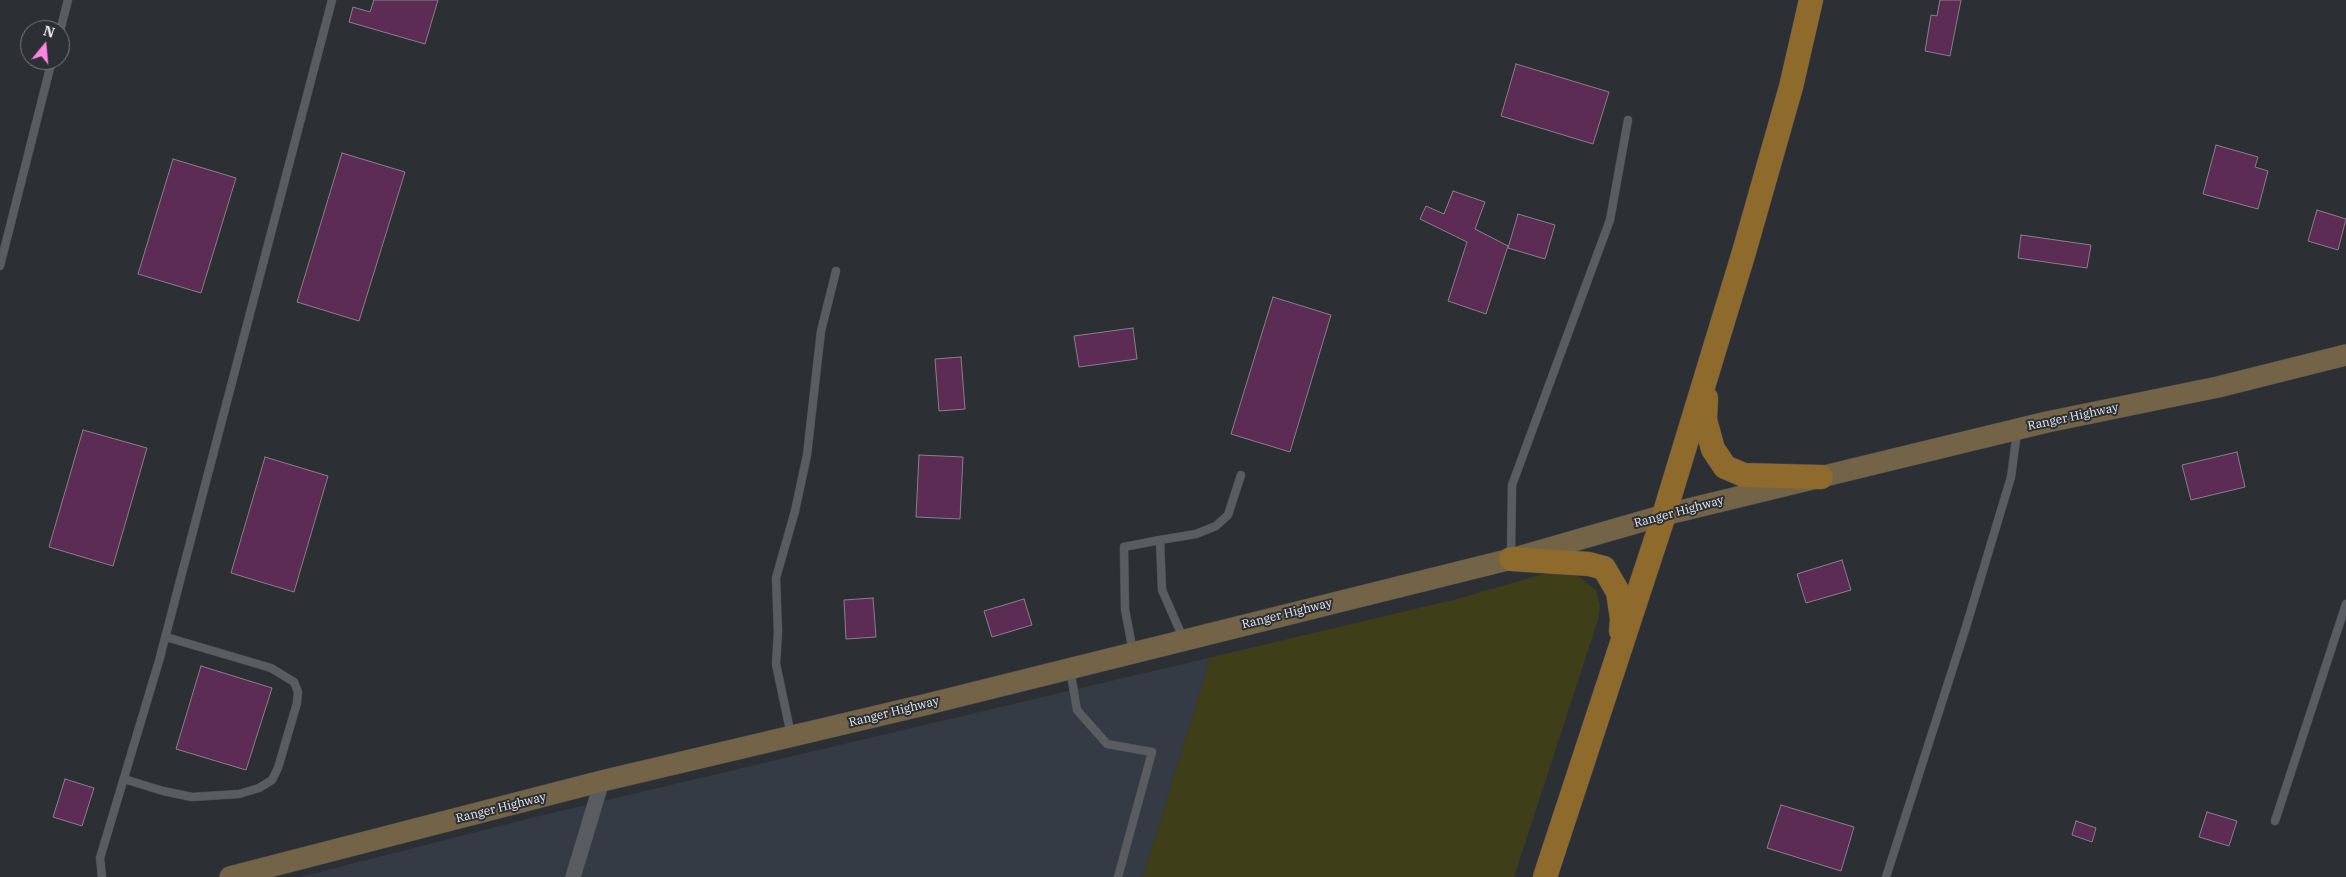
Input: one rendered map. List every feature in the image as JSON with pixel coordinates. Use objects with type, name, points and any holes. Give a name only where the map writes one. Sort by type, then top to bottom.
[{"type":"main road","points":[[1545,877],[1664,515],[1708,371],[1791,87],[1811,0]]},
{"type":"main road","name":"Ranger Highway","points":[[230,877],[602,782],[1511,559],[1664,515],[2018,430],[2218,387],[2346,355]]},
{"type":"main road","points":[[1708,371],[1705,420],[1713,449],[1725,467],[1744,474],[1821,477]]},
{"type":"main road","points":[[1511,559],[1589,564],[1604,568],[1618,592],[1622,619],[1619,651]]},
{"type":"street","points":[[573,877],[602,782]]},
{"type":"lane","points":[[63,20],[68,0]]},
{"type":"lane","points":[[102,877],[100,858],[166,637],[332,0]]},
{"type":"lane","points":[[0,266],[49,70]]},
{"type":"lane","points":[[1511,559],[1512,484],[1610,220],[1628,120]]},
{"type":"lane","points":[[791,737],[776,664],[776,578],[795,511],[806,455],[821,331],[836,271]]},
{"type":"lane","points":[[1886,877],[1966,626],[2010,477],[2018,430]]},
{"type":"lane","points":[[1134,652],[1125,609],[1124,547],[1196,534],[1216,526],[1228,516],[1241,475]]},
{"type":"lane","points":[[1160,540],[1162,590],[1184,640]]},
{"type":"lane","points":[[2275,821],[2346,604]]},
{"type":"lane","points":[[124,779],[163,791],[192,796],[239,794],[259,788],[272,780],[278,768],[297,703],[298,692],[294,682],[271,668],[166,637]]},
{"type":"lane","points":[[1070,668],[1077,710],[1107,744],[1152,752],[1118,877]]},
{"type":"shaded area","points":[[1550,572],[1573,572],[1596,590],[1600,605],[1598,620],[1514,877],[1143,877],[1207,669],[1208,658],[1457,599]]},
{"type":"shaded area","points":[[1208,658],[1207,669],[1143,877],[300,877],[535,817]]},
{"type":"building","points":[[374,0],[438,0],[425,44],[349,22],[353,7],[370,12]]},
{"type":"building","points":[[1940,0],[1961,0],[1950,56],[1925,51],[1931,15],[1937,16]]},
{"type":"building","points":[[1516,64],[1609,92],[1593,144],[1501,116]]},
{"type":"building","points":[[2216,145],[2258,157],[2255,167],[2268,171],[2258,209],[2203,194]]},
{"type":"building","points":[[342,153],[405,172],[359,321],[297,302]]},
{"type":"building","points":[[173,159],[236,178],[201,293],[138,274]]},
{"type":"building","points":[[1453,191],[1485,202],[1475,229],[1508,246],[1486,314],[1448,301],[1467,242],[1420,219],[1426,206],[1444,214]]},
{"type":"building","points":[[2317,210],[2346,219],[2338,250],[2308,241]]},
{"type":"building","points":[[1518,214],[1555,225],[1545,259],[1508,248]]},
{"type":"building","points":[[2021,235],[2091,245],[2087,268],[2018,258]]},
{"type":"building","points":[[1273,297],[1331,315],[1290,452],[1231,434]]},
{"type":"building","points":[[1133,328],[1137,359],[1079,367],[1074,336]]},
{"type":"building","points":[[961,357],[965,409],[939,411],[935,359]]},
{"type":"building","points":[[83,430],[147,448],[113,566],[49,547]]},
{"type":"building","points":[[2237,452],[2245,487],[2191,500],[2182,465]]},
{"type":"building","points":[[919,455],[963,457],[960,519],[916,517]]},
{"type":"building","points":[[265,457],[328,476],[294,592],[231,573]]},
{"type":"building","points":[[1842,560],[1851,590],[1806,603],[1797,574]]},
{"type":"building","points":[[873,598],[876,637],[846,639],[844,600]]},
{"type":"building","points":[[1024,599],[1032,625],[992,637],[984,611]]},
{"type":"building","points":[[201,666],[272,688],[246,770],[176,749]]},
{"type":"building","points":[[65,779],[94,788],[82,826],[53,817]]},
{"type":"building","points":[[1781,805],[1854,827],[1841,871],[1767,848]]},
{"type":"building","points":[[2207,812],[2237,821],[2229,846],[2199,837]]},
{"type":"building","points":[[2076,821],[2096,828],[2092,842],[2072,835]]}]
